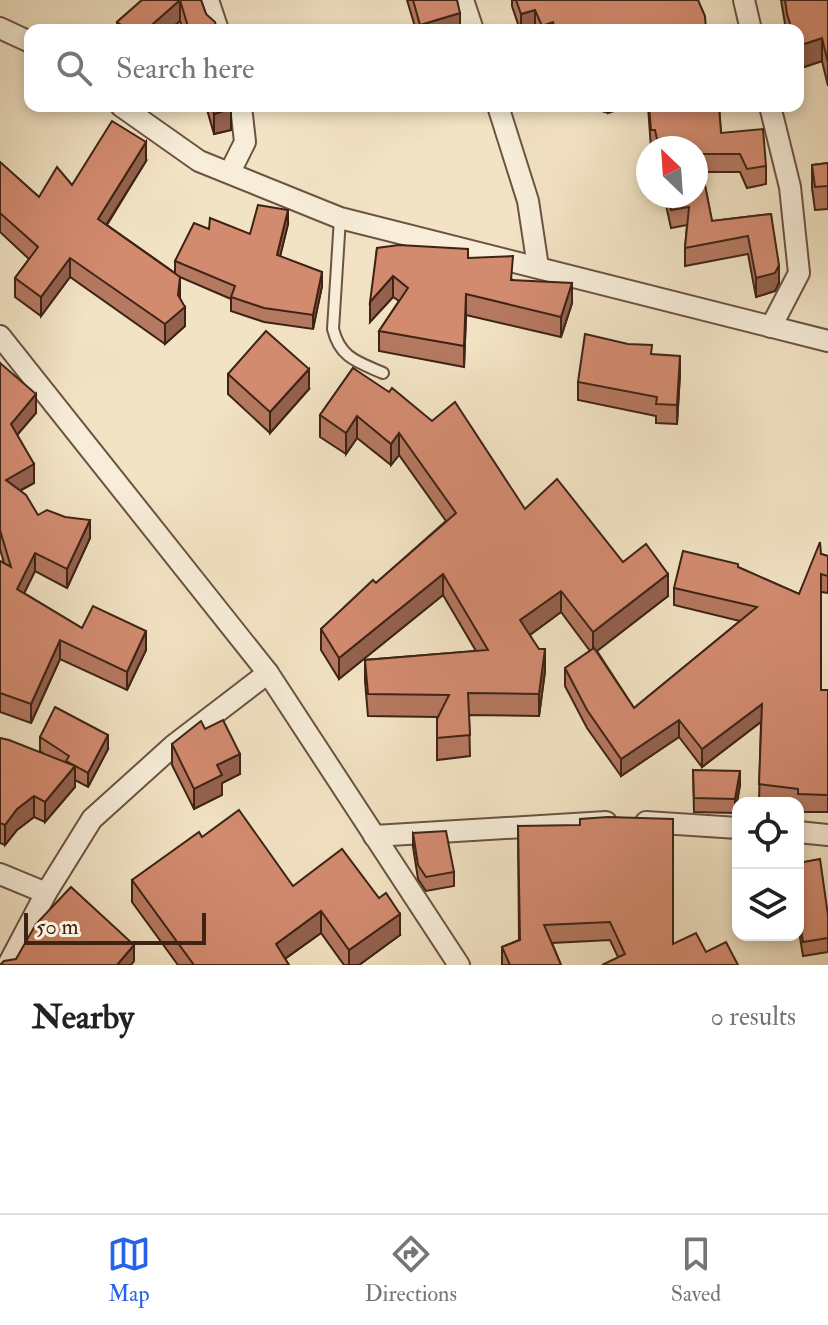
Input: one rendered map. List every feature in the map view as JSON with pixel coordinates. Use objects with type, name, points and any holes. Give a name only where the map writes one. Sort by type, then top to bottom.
[{"type":"street","points":[[208,0],[216,24]]},
{"type":"street","points":[[463,0],[471,24]]},
{"type":"street","points":[[744,0],[750,24]]},
{"type":"street","points":[[0,28],[24,39]]},
{"type":"street","points":[[130,112],[199,161],[340,218],[828,341]]},
{"type":"street","points":[[230,172],[245,142],[242,112]]},
{"type":"street","points":[[500,112],[528,201],[538,267]]},
{"type":"street","points":[[771,112],[790,187],[799,273],[771,327]]},
{"type":"street","points":[[0,336],[268,673],[459,965]]},
{"type":"street","points":[[8,965],[46,893],[92,819],[117,795],[268,673]]},
{"type":"street","points":[[374,836],[624,821],[732,828]]},
{"type":"street","points":[[804,833],[828,835]]},
{"type":"street","points":[[0,874],[46,893]]},
{"type":"lane","points":[[340,218],[333,329],[337,347],[346,356],[383,373]]},
{"type":"building","points":[[142,0],[180,0],[153,24],[117,22]]},
{"type":"building","points":[[180,0],[201,0],[206,14],[216,24],[187,24]]},
{"type":"building","points":[[413,0],[457,0],[460,13],[420,24]]},
{"type":"building","points":[[516,0],[698,0],[706,24],[541,24],[535,10],[521,14]]},
{"type":"building","points":[[785,0],[828,0],[828,63],[822,38],[804,44],[804,24],[790,24]]},
{"type":"building","points":[[650,112],[719,112],[721,133],[763,129],[766,166],[747,169],[740,154],[708,154],[708,136],[656,136],[655,130],[651,130]]},
{"type":"building","points":[[112,121],[146,142],[98,219],[180,277],[178,295],[185,307],[165,324],[70,258],[41,297],[15,278],[38,247],[0,213],[0,162],[39,197],[57,167],[72,185]]},
{"type":"building","points":[[828,163],[828,186],[815,187],[812,165]]},
{"type":"building","points":[[708,200],[712,221],[771,214],[779,265],[775,273],[756,278],[748,236],[685,248],[689,208],[708,208]]},
{"type":"building","points":[[258,205],[288,210],[277,255],[322,272],[313,315],[264,308],[231,297],[235,286],[175,261],[194,223],[209,229],[210,218],[250,234]]},
{"type":"building","points":[[399,245],[468,249],[468,258],[513,256],[511,280],[572,283],[561,317],[466,294],[464,346],[379,331],[408,288],[393,276],[370,302],[377,248]]},
{"type":"building","points":[[266,331],[309,369],[270,412],[228,374]]},
{"type":"building","points":[[585,334],[628,344],[652,345],[651,354],[680,356],[677,405],[656,404],[657,397],[578,382]]},
{"type":"building","points":[[0,363],[36,394],[11,424],[34,464],[6,480],[26,495],[38,515],[47,510],[65,517],[90,520],[67,569],[35,553],[17,589],[82,628],[93,606],[146,631],[127,672],[60,640],[31,704],[0,693],[0,561],[11,567],[0,530]]},
{"type":"building","points":[[353,368],[389,392],[392,388],[432,421],[455,402],[525,509],[557,479],[623,562],[646,544],[668,574],[593,632],[561,591],[520,620],[539,649],[545,649],[539,694],[468,693],[470,735],[437,738],[437,719],[449,695],[368,694],[365,660],[488,650],[443,574],[339,658],[321,629],[373,580],[376,583],[456,513],[399,433],[391,444],[357,416],[346,433],[320,415]]},
{"type":"building","points":[[820,542],[821,554],[828,556],[828,576],[821,574],[821,690],[828,690],[828,795],[798,794],[798,789],[759,784],[762,704],[702,749],[679,720],[621,759],[587,710],[565,668],[594,648],[634,708],[757,607],[674,588],[683,551],[738,564],[738,567],[799,594]]},
{"type":"building","points":[[55,707],[108,735],[88,773],[66,761],[69,756],[40,737]]},
{"type":"building","points":[[223,720],[240,754],[217,765],[222,775],[194,789],[172,744],[201,721],[205,729]]},
{"type":"building","points":[[0,738],[75,766],[45,802],[34,796],[17,809],[5,825],[0,823]]},
{"type":"building","points":[[693,770],[740,771],[735,797],[694,798]]},
{"type":"building","points":[[239,810],[293,886],[342,849],[379,898],[386,893],[400,914],[349,950],[321,911],[276,944],[289,965],[194,965],[132,880],[199,832],[202,837]]},
{"type":"building","points":[[580,819],[673,819],[673,944],[696,933],[706,952],[726,942],[738,965],[602,965],[625,954],[610,922],[544,925],[561,965],[510,965],[502,947],[520,940],[518,826],[580,825]]},
{"type":"building","points":[[446,831],[454,872],[426,877],[418,865],[413,833]]},
{"type":"building","points":[[820,859],[828,938],[803,942],[804,941],[804,862]]},
{"type":"building","points":[[71,887],[134,945],[117,965],[0,965],[16,959],[36,924]]}]
